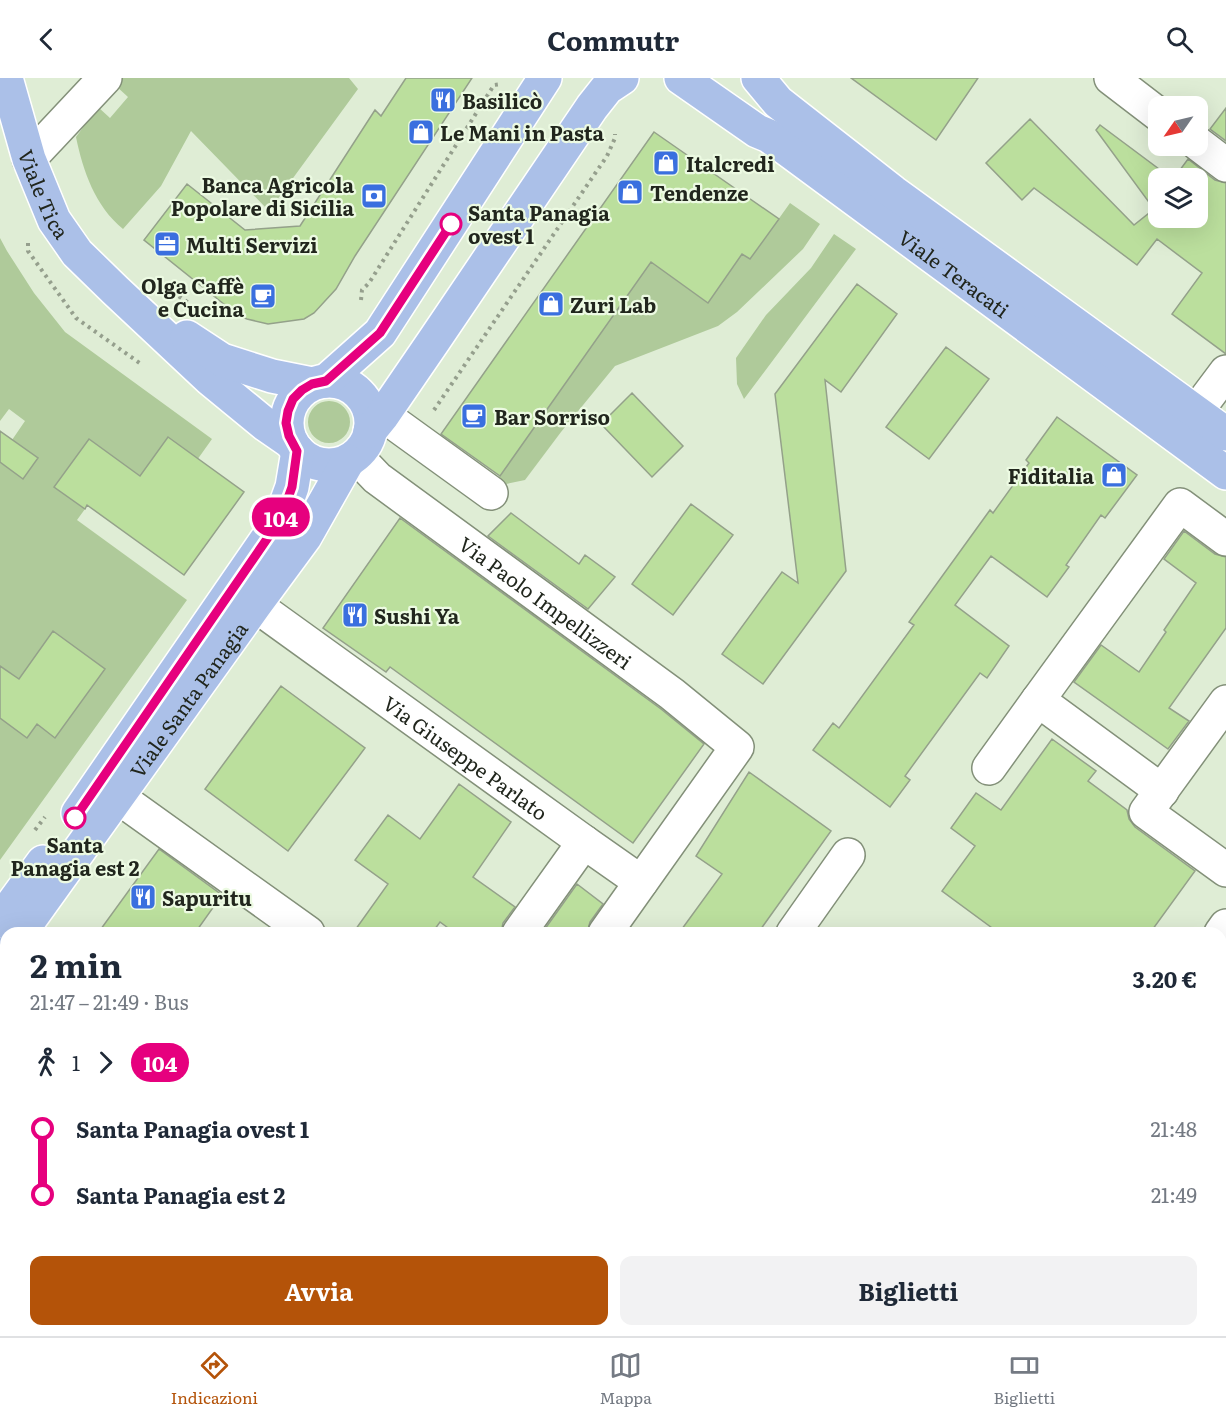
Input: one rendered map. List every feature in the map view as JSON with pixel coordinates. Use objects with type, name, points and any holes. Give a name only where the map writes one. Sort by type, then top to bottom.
[{"type":"main road","name":"Viale Tica","points":[[6,78],[29,159],[54,220],[77,253],[115,290]]},
{"type":"main road","points":[[295,447],[286,423],[293,399],[302,390],[319,382],[380,333],[545,78]]},
{"type":"main road","name":"Viale Santa Panagia","points":[[24,927],[373,439],[592,107],[607,88],[622,78]]},
{"type":"main road","name":"Viale Teracati","points":[[681,78],[757,131],[769,136],[1226,473]]},
{"type":"main road","name":"Viale Teracati","points":[[758,78],[778,102],[893,192],[1216,423]]},
{"type":"main road","points":[[115,290],[222,360],[272,376],[319,382],[337,381],[347,385],[357,391],[369,409],[373,439],[331,465],[313,462],[210,379],[115,290]]},
{"type":"main road","name":"Viale Santa Panagia","points":[[0,921],[88,800],[280,520],[292,487],[295,447]]},
{"type":"street","points":[[29,159],[105,78]]},
{"type":"street","points":[[1111,78],[1148,106]]},
{"type":"street","points":[[1208,151],[1226,165]]},
{"type":"street","points":[[1216,423],[1226,372]]},
{"type":"street","points":[[373,439],[490,493]]},
{"type":"street","name":"Via Paolo Impellizzeri","points":[[373,439],[377,478],[672,694],[737,747],[641,882]]},
{"type":"street","points":[[989,768],[1180,506],[1226,539]]},
{"type":"street","name":"Via Giuseppe Parlato","points":[[255,605],[641,882]]},
{"type":"street","points":[[1038,700],[1162,791]]},
{"type":"street","points":[[1226,702],[1146,812],[1226,870]]},
{"type":"street","points":[[118,797],[300,927]]},
{"type":"street","points":[[523,927],[584,842]]},
{"type":"street","points":[[797,927],[848,855]]},
{"type":"street","points":[[609,927],[641,882]]},
{"type":"path","points":[[360,305],[362,290],[494,85],[509,83]]},
{"type":"path","points":[[373,439],[425,422],[608,156],[615,138],[615,129]]},
{"type":"path","points":[[29,234],[28,251],[76,318],[149,369]]},
{"type":"path","points":[[156,281],[194,307]]},
{"type":"path","points":[[34,832],[47,813]]},
{"type":"green space","points":[[122,78],[349,78],[358,89],[269,211],[191,131],[161,186],[123,229],[113,220],[98,199],[82,162],[76,137],[98,107],[110,118],[128,97],[116,86]]},
{"type":"green space","points":[[790,203],[820,224],[803,249],[737,312],[718,326],[615,366],[525,480],[506,484],[499,477],[665,242],[673,278],[708,303],[742,254],[750,259]]},
{"type":"green space","points":[[834,234],[856,249],[744,399],[737,384],[736,358],[766,315],[811,268]]},
{"type":"green space","points":[[0,238],[34,293],[65,332],[212,439],[170,498],[89,439],[59,480],[60,491],[85,509],[77,520],[187,600],[0,860],[0,462],[23,479],[38,458],[12,440],[25,421],[9,409],[0,421]]},
{"type":"green space","points":[[329,401],[337,402],[344,407],[349,414],[349,430],[344,437],[337,442],[329,443],[321,442],[314,437],[309,430],[308,422],[309,414],[314,407],[321,402]]},
{"type":"building","points":[[406,78],[472,78],[355,256],[336,289],[314,313],[304,319],[268,324],[233,313],[144,240],[187,184],[245,230],[300,226],[375,110],[381,116]]},
{"type":"building","points":[[851,78],[978,78],[936,140]]},
{"type":"building","points":[[1226,108],[1226,141],[1210,129]]},
{"type":"building","points":[[1030,119],[1134,225],[1148,214],[1148,228],[1208,228],[1208,175],[1215,180],[1226,183],[1226,354],[1172,314],[1202,273],[1157,239],[1137,265],[1034,188],[1022,200],[986,163]]},
{"type":"building","points":[[1100,125],[1158,168],[1148,168],[1148,201],[1096,130]]},
{"type":"building","points":[[654,132],[779,219],[750,259],[742,254],[708,303],[651,262],[500,476],[441,434]]},
{"type":"building","points":[[1188,159],[1200,168],[1181,168]]},
{"type":"building","points":[[857,284],[897,314],[841,392],[825,380],[846,571],[763,684],[722,654],[782,572],[798,583],[775,394]]},
{"type":"building","points":[[946,347],[989,379],[929,459],[886,427]]},
{"type":"building","points":[[632,393],[683,446],[652,477],[601,424]]},
{"type":"building","points":[[1057,417],[1137,475],[1105,518],[1101,515],[1066,565],[1069,567],[1047,597],[991,556],[955,605],[1009,646],[987,678],[980,673],[905,776],[910,780],[890,807],[813,750],[833,723],[839,728],[914,625],[909,622],[990,510],[993,513],[1029,463],[1026,460]]},
{"type":"building","points":[[0,431],[38,458],[23,479],[0,462]]},
{"type":"building","points":[[168,437],[244,492],[184,575],[87,505],[85,509],[54,487],[89,439],[140,476]]},
{"type":"building","points":[[691,504],[733,535],[673,615],[632,584]]},
{"type":"building","points":[[511,513],[579,564],[585,555],[615,577],[588,609],[488,536]]},
{"type":"building","points":[[400,518],[661,709],[704,744],[633,843],[390,667],[386,672],[323,628]]},
{"type":"building","points":[[1184,531],[1215,554],[1226,557],[1226,628],[1169,708],[1189,721],[1168,749],[1074,682],[1101,645],[1139,672],[1196,583],[1164,559]]},
{"type":"building","points":[[53,631],[105,669],[55,738],[37,724],[27,738],[0,718],[0,666],[19,679]]},
{"type":"building","points":[[281,686],[365,748],[288,851],[205,789]]},
{"type":"building","points":[[1052,739],[1096,771],[1088,781],[1127,810],[1129,819],[1135,827],[1195,871],[1154,927],[991,927],[942,891],[975,846],[951,828],[976,793],[1001,810]]},
{"type":"building","points":[[749,772],[831,831],[762,927],[683,927],[722,874],[696,856]]},
{"type":"building","points":[[459,784],[511,822],[473,877],[515,907],[502,927],[447,927],[440,922],[436,927],[357,927],[388,884],[355,860],[388,815],[420,839]]},
{"type":"building","points":[[159,849],[222,895],[199,927],[102,927]]},
{"type":"building","points":[[577,884],[603,904],[589,927],[546,927]]},
{"type":"bus line","name":"104","points":[[75,818],[280,520],[292,487],[297,451],[289,436],[286,423],[293,399],[312,384],[326,381],[380,333],[451,224]]},
{"type":"place","name":"Basilicò","points":[[443,100]]},
{"type":"place","name":"Le Mani in Pasta","points":[[421,132]]},
{"type":"place","name":"Italcredi","points":[[666,163]]},
{"type":"place","name":"Tendenze","points":[[630,192]]},
{"type":"place","name":"Banca Agricola Popolare di Sicilia","points":[[374,196]]},
{"type":"place","name":"Santa Panagia ovest 1","points":[[451,224]]},
{"type":"place","name":"Multi Servizi","points":[[167,244]]},
{"type":"place","name":"Olga Caffè e Cucina","points":[[263,296]]},
{"type":"place","name":"Zuri Lab","points":[[551,304]]},
{"type":"place","name":"Bar Sorriso","points":[[474,416]]},
{"type":"place","name":"Fiditalia","points":[[1114,475]]},
{"type":"place","name":"Sushi Ya","points":[[355,615]]},
{"type":"place","name":"Santa Panagia est 2","points":[[75,818]]},
{"type":"place","name":"Sapuritu","points":[[143,897]]}]
